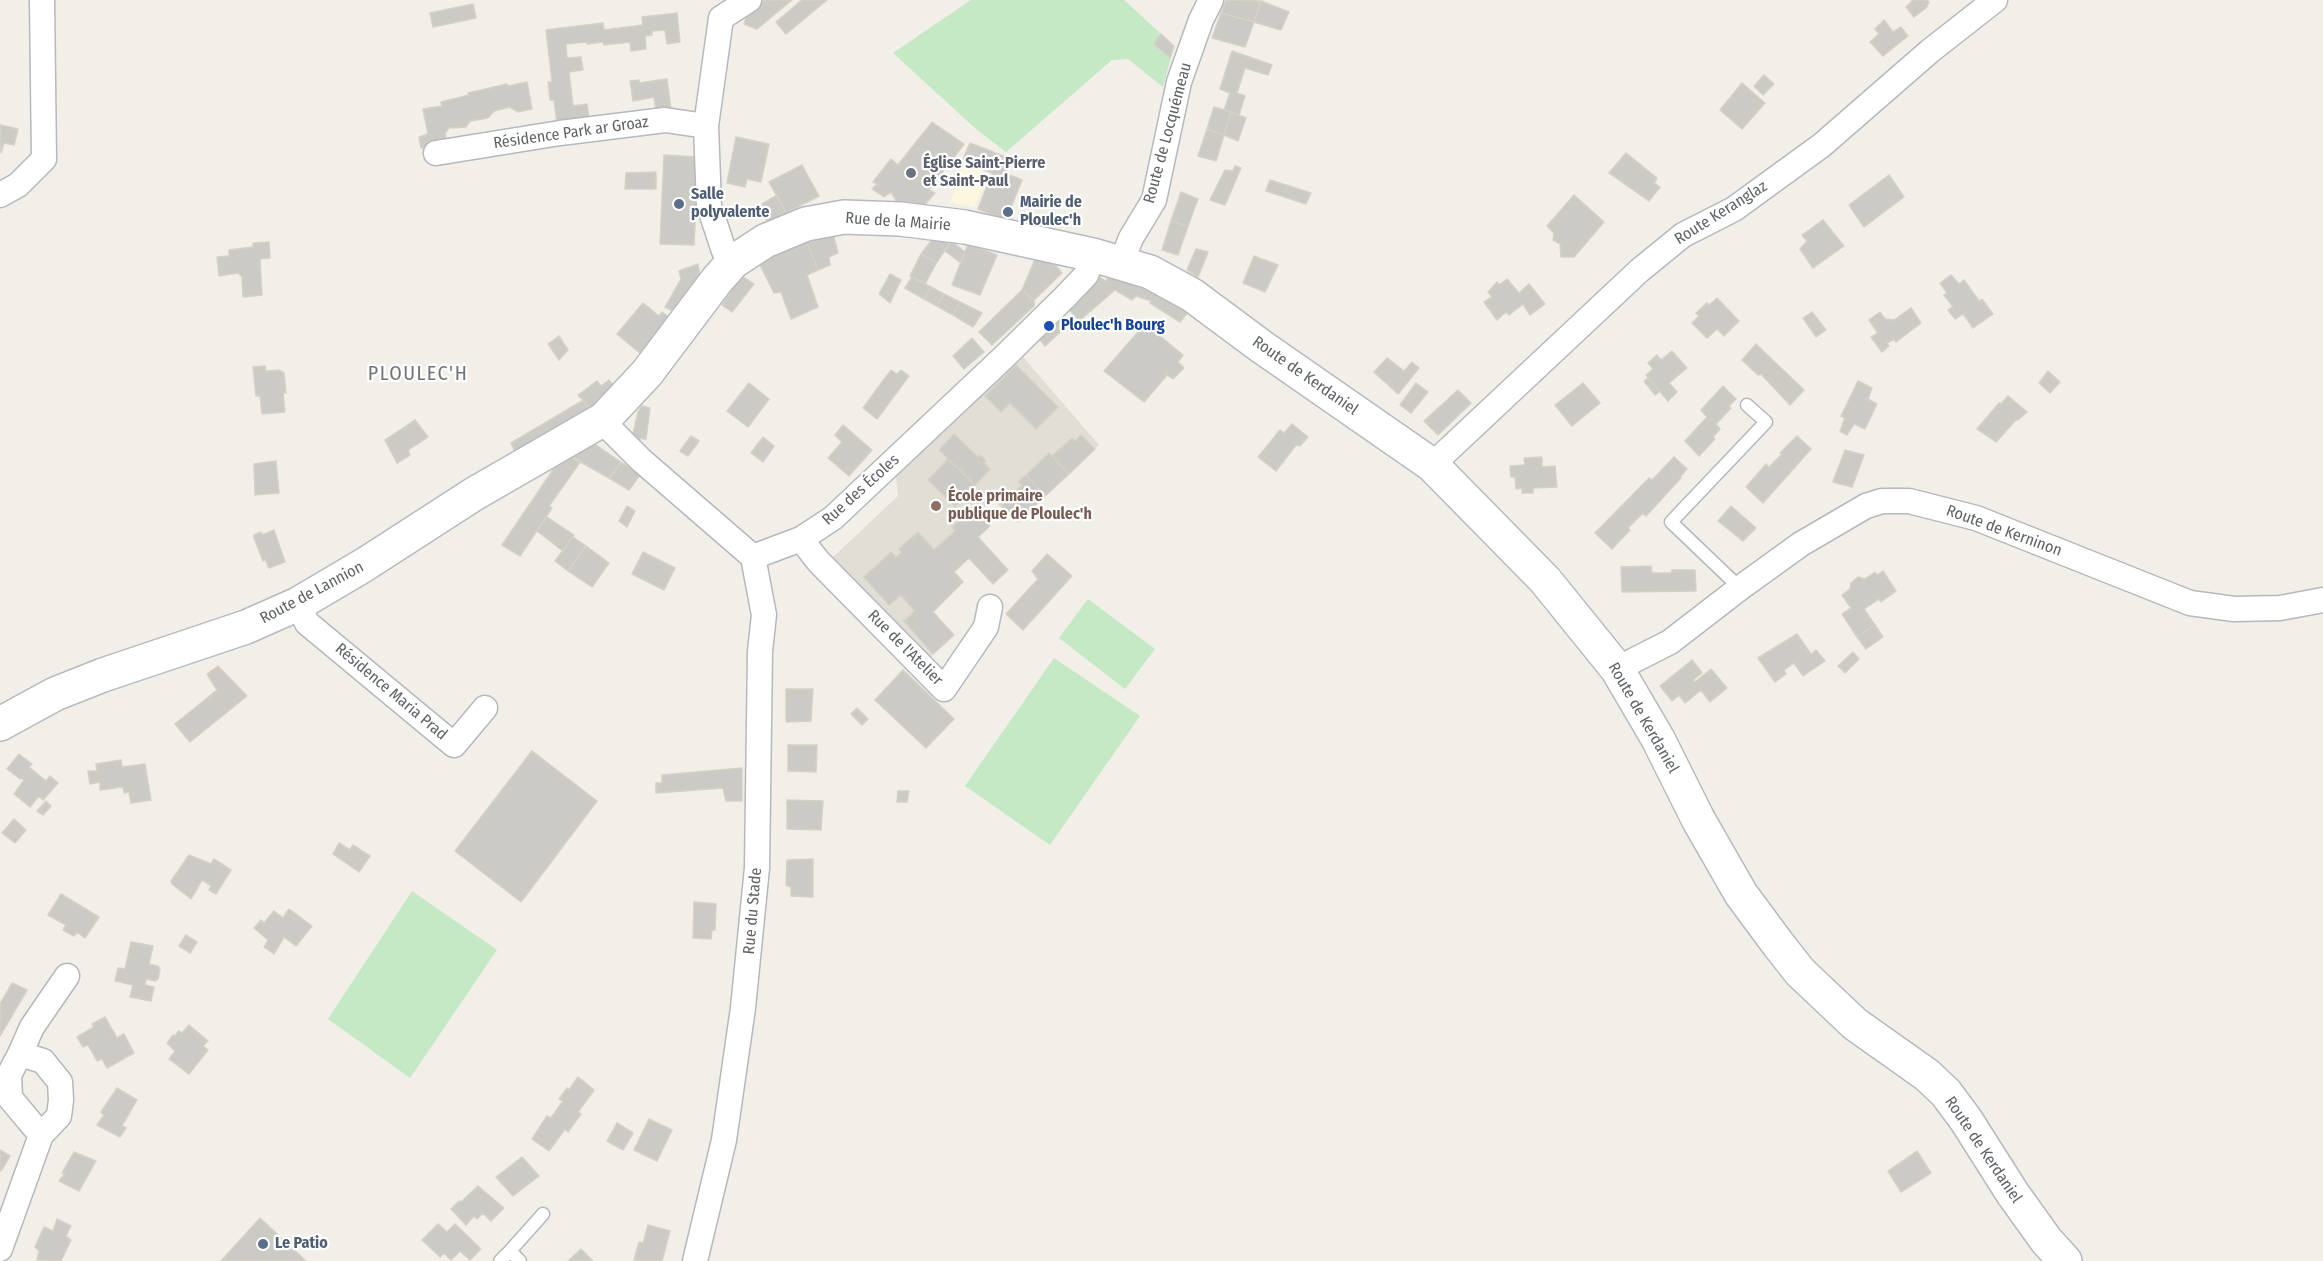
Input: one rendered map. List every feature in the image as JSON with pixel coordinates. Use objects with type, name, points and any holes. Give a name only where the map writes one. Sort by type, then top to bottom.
[{"type":"street","points":[[0,195],[18,185],[44,159],[42,0]]},
{"type":"street","points":[[733,262],[724,251],[709,206],[706,126],[720,9],[749,0]]},
{"type":"street","name":"Route de Locquémeau","points":[[1107,259],[1131,238],[1154,200],[1179,82],[1201,20],[1211,0]]},
{"type":"street","name":"Route Keranglaz","points":[[1432,465],[1640,270],[1683,235],[1734,209],[1822,146],[1929,51],[1995,0]]},
{"type":"street","name":"Résidence Park ar Groaz","points":[[436,153],[560,133],[665,120],[706,126]]},
{"type":"street","name":"Rue de la Mairie","points":[[604,419],[647,373],[733,262],[765,241],[806,224],[844,217],[900,219],[966,227],[1107,259]]},
{"type":"street","name":"Route de Kerdaniel","points":[[1107,259],[1150,272],[1192,295],[1262,347],[1432,465],[1545,580],[1617,669],[1658,739],[1698,819],[1741,894],[1778,944],[1800,972],[1855,1024],[1927,1075],[1946,1093],[2013,1194],[2046,1240],[2065,1261]]},
{"type":"street","name":"Rue des Écoles","points":[[753,557],[801,539],[833,518],[1004,357],[1086,275],[1107,259]]},
{"type":"street","points":[[604,419],[610,429],[641,460],[753,557]]},
{"type":"street","name":"Route de Lannion","points":[[0,724],[55,694],[103,675],[246,627],[298,603],[364,565],[474,494],[604,419]]},
{"type":"street","name":"Route de Kerninon","points":[[1617,669],[1670,642],[1801,544],[1866,506],[1882,501],[1900,501],[1939,508],[1976,518],[2190,603],[2234,609],[2280,608],[2323,600]]},
{"type":"street","name":"Rue de l'Atelier","points":[[801,539],[818,561],[944,689],[986,627],[990,607]]},
{"type":"street","name":"Rue du Stade","points":[[695,1261],[724,1140],[743,1008],[757,868],[760,651],[764,615],[753,557]]},
{"type":"street","name":"Résidence Maria Prad","points":[[298,603],[307,623],[454,745],[485,708]]},
{"type":"street","points":[[41,1135],[5,1099],[9,1075],[32,1027],[66,976]]},
{"type":"street","points":[[0,1249],[41,1135],[59,1116],[62,1100],[60,1082],[43,1061],[20,1054]]},
{"type":"lane","points":[[1740,588],[1671,522],[1766,422],[1747,405]]},
{"type":"lane","points":[[500,1261],[543,1215]]},
{"type":"lane","points":[[510,1251],[520,1261]]},
{"type":"shaded area","points":[[964,164],[989,175],[974,207],[950,202]]},
{"type":"shaded area","name":"École primaire publique de Ploulec'h","points":[[1023,357],[1099,445],[1018,522],[992,500],[979,513],[990,526],[978,537],[1008,570],[993,584],[970,558],[954,572],[963,582],[933,612],[954,635],[933,654],[930,661],[832,558],[898,496],[896,477]]},
{"type":"green space","points":[[971,0],[1124,0],[1174,46],[1163,87],[1128,59],[1112,60],[1006,152],[976,129],[893,53]]},
{"type":"green space","points":[[1088,599],[1155,649],[1125,689],[1059,638]]},
{"type":"green space","points":[[1054,658],[1140,716],[1050,845],[965,786]]},
{"type":"green space","points":[[412,891],[497,950],[410,1078],[328,1019]]},
{"type":"building","points":[[764,0],[792,0],[757,29],[744,24],[747,15]]},
{"type":"building","points":[[802,0],[827,0],[786,34],[776,22]]},
{"type":"building","points":[[1226,0],[1261,1],[1254,22],[1221,13]]},
{"type":"building","points":[[1913,0],[1929,2],[1926,8],[1914,17],[1906,7]]},
{"type":"building","points":[[1261,1],[1289,12],[1281,30],[1254,22]]},
{"type":"building","points":[[473,4],[476,18],[433,27],[430,13]]},
{"type":"building","points":[[677,13],[680,42],[667,44],[665,30],[652,31],[652,35],[645,36],[646,49],[631,51],[630,42],[604,45],[603,42],[566,44],[567,58],[581,57],[583,70],[569,72],[573,106],[587,104],[589,117],[557,124],[554,100],[550,100],[548,82],[552,82],[546,30],[603,23],[604,30],[643,25],[642,17]]},
{"type":"building","points":[[1221,13],[1254,22],[1245,47],[1212,38]]},
{"type":"building","points":[[1884,20],[1893,32],[1901,27],[1908,36],[1883,56],[1870,42],[1879,34],[1875,29]]},
{"type":"building","points":[[1161,34],[1174,46],[1170,58],[1154,44]]},
{"type":"building","points":[[1232,51],[1272,65],[1268,75],[1245,68],[1237,93],[1245,96],[1239,115],[1224,110],[1230,93],[1220,89]]},
{"type":"building","points":[[1764,75],[1774,84],[1763,95],[1754,86]]},
{"type":"building","points":[[667,79],[671,109],[656,111],[654,97],[633,101],[630,81],[639,80],[639,83]]},
{"type":"building","points":[[527,82],[532,109],[518,112],[510,107],[494,111],[488,118],[470,121],[466,127],[449,128],[445,133],[447,143],[421,148],[419,137],[428,134],[423,109],[442,106],[441,102],[469,95],[468,93]]},
{"type":"building","points":[[1742,83],[1765,103],[1742,129],[1720,110]]},
{"type":"building","points":[[1214,107],[1231,112],[1224,135],[1207,129]]},
{"type":"building","points":[[1231,112],[1246,118],[1238,141],[1224,135]]},
{"type":"building","name":"Église Saint-Pierre et Saint-Paul","points":[[932,122],[964,144],[929,190],[935,193],[921,209],[912,202],[904,206],[897,202],[891,192],[884,197],[872,189],[877,184],[873,182],[891,159],[898,165]]},
{"type":"building","points":[[0,125],[18,129],[14,145],[4,143],[1,153]]},
{"type":"building","points":[[1207,129],[1224,135],[1216,161],[1198,156]]},
{"type":"building","points":[[736,137],[769,144],[761,182],[747,179],[745,187],[727,183]]},
{"type":"building","points":[[970,143],[1006,157],[1004,161],[1009,163],[1005,173],[1022,180],[1006,220],[978,209],[992,173],[962,161]]},
{"type":"building","points":[[1626,153],[1657,178],[1654,183],[1660,187],[1649,201],[1609,173]]},
{"type":"building","name":"Salle polyvalente","points":[[664,155],[698,157],[694,245],[660,244]]},
{"type":"building","points":[[802,165],[819,196],[786,213],[769,182]]},
{"type":"building","points":[[1235,166],[1241,168],[1225,205],[1210,200],[1225,170],[1233,171]]},
{"type":"building","points":[[656,172],[656,189],[625,189],[626,173]]},
{"type":"building","points":[[1889,175],[1904,197],[1864,227],[1849,205]]},
{"type":"building","points":[[1270,180],[1311,193],[1306,204],[1266,191]]},
{"type":"building","points":[[1181,192],[1198,199],[1188,226],[1171,221]]},
{"type":"building","points":[[777,195],[786,213],[768,223],[759,206]]},
{"type":"building","points":[[1574,195],[1604,222],[1574,257],[1561,257],[1560,244],[1553,240],[1554,233],[1547,226]]},
{"type":"building","points":[[1823,220],[1844,246],[1813,268],[1800,249],[1807,241],[1802,235]]},
{"type":"building","points":[[1171,221],[1188,226],[1178,255],[1162,250]]},
{"type":"building","points":[[938,232],[951,241],[937,262],[921,254]]},
{"type":"building","points":[[833,233],[838,253],[829,257],[830,265],[818,270],[807,243]]},
{"type":"building","points":[[951,241],[965,252],[961,263],[945,251]]},
{"type":"building","points":[[269,242],[270,258],[260,259],[262,295],[243,297],[242,277],[238,273],[219,276],[217,257],[229,256],[229,250],[253,247],[253,243]]},
{"type":"building","points":[[807,243],[818,270],[807,275],[818,307],[791,319],[781,292],[774,293],[758,261]]},
{"type":"building","points":[[968,244],[997,255],[980,295],[952,285]]},
{"type":"building","points":[[1196,249],[1208,252],[1198,277],[1187,270]]},
{"type":"building","points":[[921,254],[937,262],[925,284],[910,276]]},
{"type":"building","points":[[1254,256],[1278,265],[1265,292],[1243,283]]},
{"type":"building","points":[[1036,257],[1054,263],[1062,273],[1034,300],[1022,290]]},
{"type":"building","points":[[698,264],[701,283],[679,314],[665,307],[681,279],[679,271]]},
{"type":"building","points":[[1117,270],[1191,308],[1180,322],[1150,303],[1151,301],[1136,296],[1132,300],[1115,290],[1079,321],[1067,307],[1100,277],[1105,281]]},
{"type":"building","points":[[890,274],[901,280],[890,303],[879,294]]},
{"type":"building","points":[[1951,275],[1959,284],[1964,280],[1979,301],[1982,299],[1993,314],[1973,328],[1963,314],[1955,319],[1948,310],[1953,307],[1944,295],[1947,293],[1940,283]]},
{"type":"building","points":[[742,276],[754,284],[732,312],[722,305]]},
{"type":"building","points":[[912,277],[931,287],[924,299],[905,288]]},
{"type":"building","points":[[1507,279],[1519,293],[1529,284],[1545,304],[1530,315],[1523,304],[1509,315],[1506,312],[1497,320],[1484,302],[1492,297],[1488,292],[1497,282],[1499,285]]},
{"type":"building","points":[[931,287],[944,294],[937,306],[924,299]]},
{"type":"building","points":[[1022,290],[1034,300],[1034,306],[992,345],[979,332]]},
{"type":"building","points":[[944,294],[960,302],[953,315],[937,306]]},
{"type":"building","points":[[1717,298],[1739,321],[1724,336],[1717,329],[1707,338],[1692,323],[1699,316],[1696,313]]},
{"type":"building","points":[[960,302],[982,313],[973,327],[953,315]]},
{"type":"building","points":[[643,303],[659,316],[662,312],[669,317],[641,354],[617,334]]},
{"type":"building","points":[[1911,308],[1921,323],[1896,342],[1894,339],[1887,343],[1889,346],[1882,352],[1871,337],[1878,333],[1869,320],[1880,312],[1885,319],[1894,320]]},
{"type":"building","points":[[1812,312],[1826,330],[1816,337],[1803,318]]},
{"type":"building","points":[[1060,319],[1066,327],[1045,346],[1038,337]]},
{"type":"building","points":[[1145,324],[1183,355],[1178,362],[1184,368],[1173,379],[1167,375],[1144,402],[1104,371]]},
{"type":"building","points":[[559,336],[568,350],[559,360],[548,344]]},
{"type":"building","points":[[972,338],[984,352],[964,369],[953,356]]},
{"type":"building","points":[[1756,344],[1804,390],[1790,405],[1761,374],[1758,375],[1742,360]]},
{"type":"building","points":[[1672,351],[1687,368],[1669,383],[1677,392],[1668,401],[1646,375],[1653,369],[1648,363],[1657,355],[1661,360]]},
{"type":"building","points":[[1387,358],[1404,371],[1412,362],[1419,368],[1398,394],[1374,372]]},
{"type":"building","points":[[1016,365],[1058,407],[1036,429],[1010,403],[1001,412],[985,396]]},
{"type":"building","points":[[265,366],[266,371],[279,370],[284,373],[285,412],[262,414],[260,396],[256,396],[253,367]]},
{"type":"building","points":[[891,370],[897,374],[901,370],[909,376],[877,419],[863,408]]},
{"type":"building","points":[[2048,371],[2060,382],[2050,393],[2039,383]]},
{"type":"building","points":[[1648,378],[1660,391],[1655,395],[1644,381]]},
{"type":"building","points":[[609,380],[619,393],[593,411],[578,395],[597,381],[601,386]]},
{"type":"building","points":[[1858,381],[1872,388],[1868,399],[1877,404],[1865,429],[1854,424],[1847,435],[1840,431],[1845,418],[1841,416]]},
{"type":"building","points":[[749,383],[769,399],[748,427],[727,411]]},
{"type":"building","points":[[1416,383],[1428,392],[1411,413],[1400,405]]},
{"type":"building","points":[[1583,383],[1600,403],[1572,426],[1555,405]]},
{"type":"building","points":[[1723,386],[1736,399],[1716,424],[1720,429],[1713,437],[1715,439],[1699,456],[1685,441],[1707,417],[1701,410]]},
{"type":"building","points":[[1458,390],[1471,403],[1438,435],[1424,421]]},
{"type":"building","points":[[2008,396],[2027,412],[2017,419],[1996,442],[1977,429]]},
{"type":"building","points":[[582,401],[593,411],[517,457],[511,443]]},
{"type":"building","points":[[642,406],[650,408],[646,439],[632,438],[638,412]]},
{"type":"building","points":[[415,420],[428,437],[408,450],[410,455],[397,463],[385,440]]},
{"type":"building","points":[[1292,424],[1308,437],[1300,446],[1296,445],[1276,471],[1258,457],[1280,430],[1284,433]]},
{"type":"building","points":[[843,425],[872,450],[849,476],[828,458],[842,442],[835,435]]},
{"type":"building","points":[[954,434],[978,457],[980,455],[990,469],[975,485],[939,450]]},
{"type":"building","points":[[1081,435],[1095,449],[1069,474],[1052,456],[1072,438],[1075,441]]},
{"type":"building","points":[[691,436],[699,441],[688,456],[680,451]]},
{"type":"building","points":[[1797,436],[1811,449],[1763,503],[1746,487],[1766,464],[1769,467],[1782,454],[1780,453]]},
{"type":"building","points":[[763,437],[774,446],[763,462],[751,453]]},
{"type":"building","points":[[590,441],[621,462],[609,478],[568,455]]},
{"type":"building","points":[[1845,450],[1864,455],[1852,487],[1833,482]]},
{"type":"building","points":[[1049,453],[1069,474],[1045,496],[1026,475]]},
{"type":"building","points":[[568,455],[581,461],[549,506],[552,508],[520,556],[502,545],[559,461]]},
{"type":"building","points":[[1542,457],[1542,467],[1555,466],[1557,487],[1533,488],[1533,493],[1522,493],[1522,488],[1516,489],[1515,477],[1511,477],[1510,466],[1525,465],[1524,458]]},
{"type":"building","points":[[1674,457],[1687,469],[1681,478],[1646,516],[1643,513],[1628,528],[1630,530],[1612,549],[1595,533],[1649,478],[1652,480]]},
{"type":"building","points":[[948,459],[975,485],[955,506],[928,480]]},
{"type":"building","points":[[276,461],[279,493],[255,495],[254,464]]},
{"type":"building","points":[[621,462],[640,475],[629,490],[609,478]]},
{"type":"building","points":[[1026,475],[1045,496],[1018,522],[1001,505],[1022,485],[1018,482]]},
{"type":"building","points":[[627,506],[635,511],[627,527],[619,521]]},
{"type":"building","points":[[1731,506],[1756,528],[1743,541],[1718,521]]},
{"type":"building","points":[[974,508],[990,526],[978,537],[1008,570],[993,584],[969,558],[954,572],[963,582],[933,612],[954,635],[933,654],[904,621],[915,611],[901,595],[889,605],[864,577],[891,552],[896,557],[902,552],[899,549],[918,532],[934,550],[955,531],[952,527]]},
{"type":"building","points":[[547,517],[574,535],[563,551],[537,531]]},
{"type":"building","points":[[274,530],[285,562],[269,568],[265,559],[263,561],[254,535],[261,532],[262,535]]},
{"type":"building","points":[[573,537],[586,546],[568,571],[555,561]]},
{"type":"building","points":[[586,546],[609,563],[592,587],[568,571]]},
{"type":"building","points":[[643,552],[675,568],[664,590],[632,574]]},
{"type":"building","points":[[1047,554],[1072,576],[1023,630],[1006,614],[1038,579],[1032,571]]},
{"type":"building","points":[[1651,566],[1652,573],[1695,570],[1696,591],[1622,592],[1621,567]]},
{"type":"building","points":[[1883,571],[1896,591],[1881,602],[1879,599],[1864,609],[1875,625],[1857,637],[1842,614],[1851,608],[1842,595],[1850,589],[1851,583],[1858,577],[1865,579],[1875,572],[1877,575]]},
{"type":"building","points":[[1875,625],[1883,637],[1866,649],[1857,637]]},
{"type":"building","points":[[1797,634],[1811,654],[1816,650],[1825,661],[1803,676],[1794,663],[1784,670],[1786,674],[1775,682],[1758,658]]},
{"type":"building","points":[[1853,652],[1859,659],[1845,673],[1838,666]]},
{"type":"building","points":[[1692,660],[1702,673],[1693,680],[1695,682],[1711,669],[1727,688],[1710,702],[1701,690],[1685,703],[1679,695],[1672,701],[1660,686]]},
{"type":"building","points":[[218,666],[247,696],[190,742],[175,724],[217,690],[207,674]]},
{"type":"building","points":[[903,670],[954,719],[926,748],[875,700]]},
{"type":"building","points":[[786,689],[813,689],[811,721],[786,722]]},
{"type":"building","points":[[857,708],[868,719],[862,725],[851,714]]},
{"type":"building","points":[[788,745],[817,745],[816,772],[788,771]]},
{"type":"building","points":[[532,751],[597,801],[521,902],[455,851]]},
{"type":"building","points":[[19,754],[32,764],[29,767],[46,781],[50,776],[58,783],[43,800],[39,796],[30,807],[14,794],[24,780],[7,769]]},
{"type":"building","points":[[121,760],[122,767],[145,764],[151,800],[131,803],[129,792],[124,793],[123,787],[100,790],[100,782],[90,784],[88,771],[97,771],[96,764]]},
{"type":"building","points":[[742,768],[742,801],[726,801],[723,788],[656,793],[656,783],[662,783],[662,775]]},
{"type":"building","points":[[898,791],[909,791],[907,802],[897,802]]},
{"type":"building","points":[[787,800],[823,801],[821,830],[787,829]]},
{"type":"building","points":[[46,801],[51,806],[43,815],[37,811]]},
{"type":"building","points":[[14,819],[26,830],[15,843],[2,833]]},
{"type":"building","points":[[339,843],[350,850],[353,845],[370,856],[359,872],[333,854]]},
{"type":"building","points":[[189,855],[211,864],[214,859],[231,870],[216,894],[209,890],[211,886],[202,880],[191,899],[172,884],[171,881]]},
{"type":"building","points":[[813,859],[813,897],[791,896],[791,887],[786,885],[787,860]]},
{"type":"building","points":[[61,894],[99,917],[85,938],[77,932],[74,936],[63,930],[66,925],[48,915]]},
{"type":"building","points":[[694,902],[716,904],[715,930],[712,930],[711,939],[693,938]]},
{"type":"building","points":[[289,909],[312,926],[296,946],[284,937],[274,954],[264,947],[268,940],[254,928],[261,920],[264,923],[274,911],[283,918]]},
{"type":"building","points":[[186,935],[197,942],[190,953],[179,946]]},
{"type":"building","points":[[131,942],[153,946],[149,964],[158,966],[160,969],[158,979],[155,981],[146,979],[145,985],[154,987],[151,1001],[130,997],[133,985],[115,981],[118,968],[125,969]]},
{"type":"building","points":[[12,983],[27,990],[0,1036],[0,1004]]},
{"type":"building","points":[[105,1017],[117,1038],[124,1034],[134,1053],[107,1068],[102,1059],[97,1061],[88,1045],[83,1047],[77,1037],[94,1027],[92,1024]]},
{"type":"building","points":[[189,1025],[208,1041],[203,1046],[208,1050],[189,1074],[169,1059],[175,1051],[167,1043],[173,1035],[175,1036],[179,1031],[182,1033]]},
{"type":"building","points":[[578,1077],[594,1090],[578,1112],[581,1114],[568,1132],[565,1129],[549,1151],[532,1139],[547,1116],[551,1118],[563,1101],[559,1099]]},
{"type":"building","points":[[117,1088],[137,1100],[122,1126],[126,1128],[120,1137],[97,1125],[104,1115],[101,1112]]},
{"type":"building","points":[[649,1119],[672,1130],[657,1161],[634,1150]]},
{"type":"building","points":[[617,1123],[633,1133],[623,1150],[607,1141]]},
{"type":"building","points":[[0,1150],[10,1156],[1,1171],[0,1170]]},
{"type":"building","points":[[1917,1151],[1931,1173],[1901,1192],[1888,1171]]},
{"type":"building","points":[[74,1152],[96,1161],[79,1191],[59,1181]]},
{"type":"building","points":[[522,1157],[539,1176],[513,1196],[496,1177]]},
{"type":"building","points":[[478,1186],[504,1208],[491,1221],[483,1213],[477,1219],[474,1216],[466,1225],[451,1209]]},
{"type":"building","name":"Le Patio","points":[[260,1218],[306,1261],[221,1261]]},
{"type":"building","points":[[57,1219],[71,1226],[66,1236],[71,1240],[61,1261],[37,1260],[39,1251],[35,1247],[44,1227],[53,1231]]},
{"type":"building","points":[[438,1224],[447,1232],[455,1224],[481,1249],[470,1260],[460,1251],[451,1260],[444,1253],[440,1257],[422,1240]]},
{"type":"building","points":[[648,1225],[670,1231],[662,1261],[634,1260],[639,1242],[643,1243]]},
{"type":"building","points":[[581,1249],[593,1261],[568,1261]]},
{"type":"place","name":"Église Saint-Pierre et Saint-Paul","points":[[911,173]]},
{"type":"place","name":"Salle polyvalente","points":[[679,204]]},
{"type":"place","name":"Mairie de Ploulec'h","points":[[1008,212]]},
{"type":"place","name":"Ploulec'h Bourg","points":[[1049,326]]},
{"type":"place","name":"École primaire publique de Ploulec'h","points":[[936,506]]},
{"type":"place","name":"Le Patio","points":[[263,1244]]},
{"type":"district","name":"PLOULEC'H","points":[[418,374]]}]
